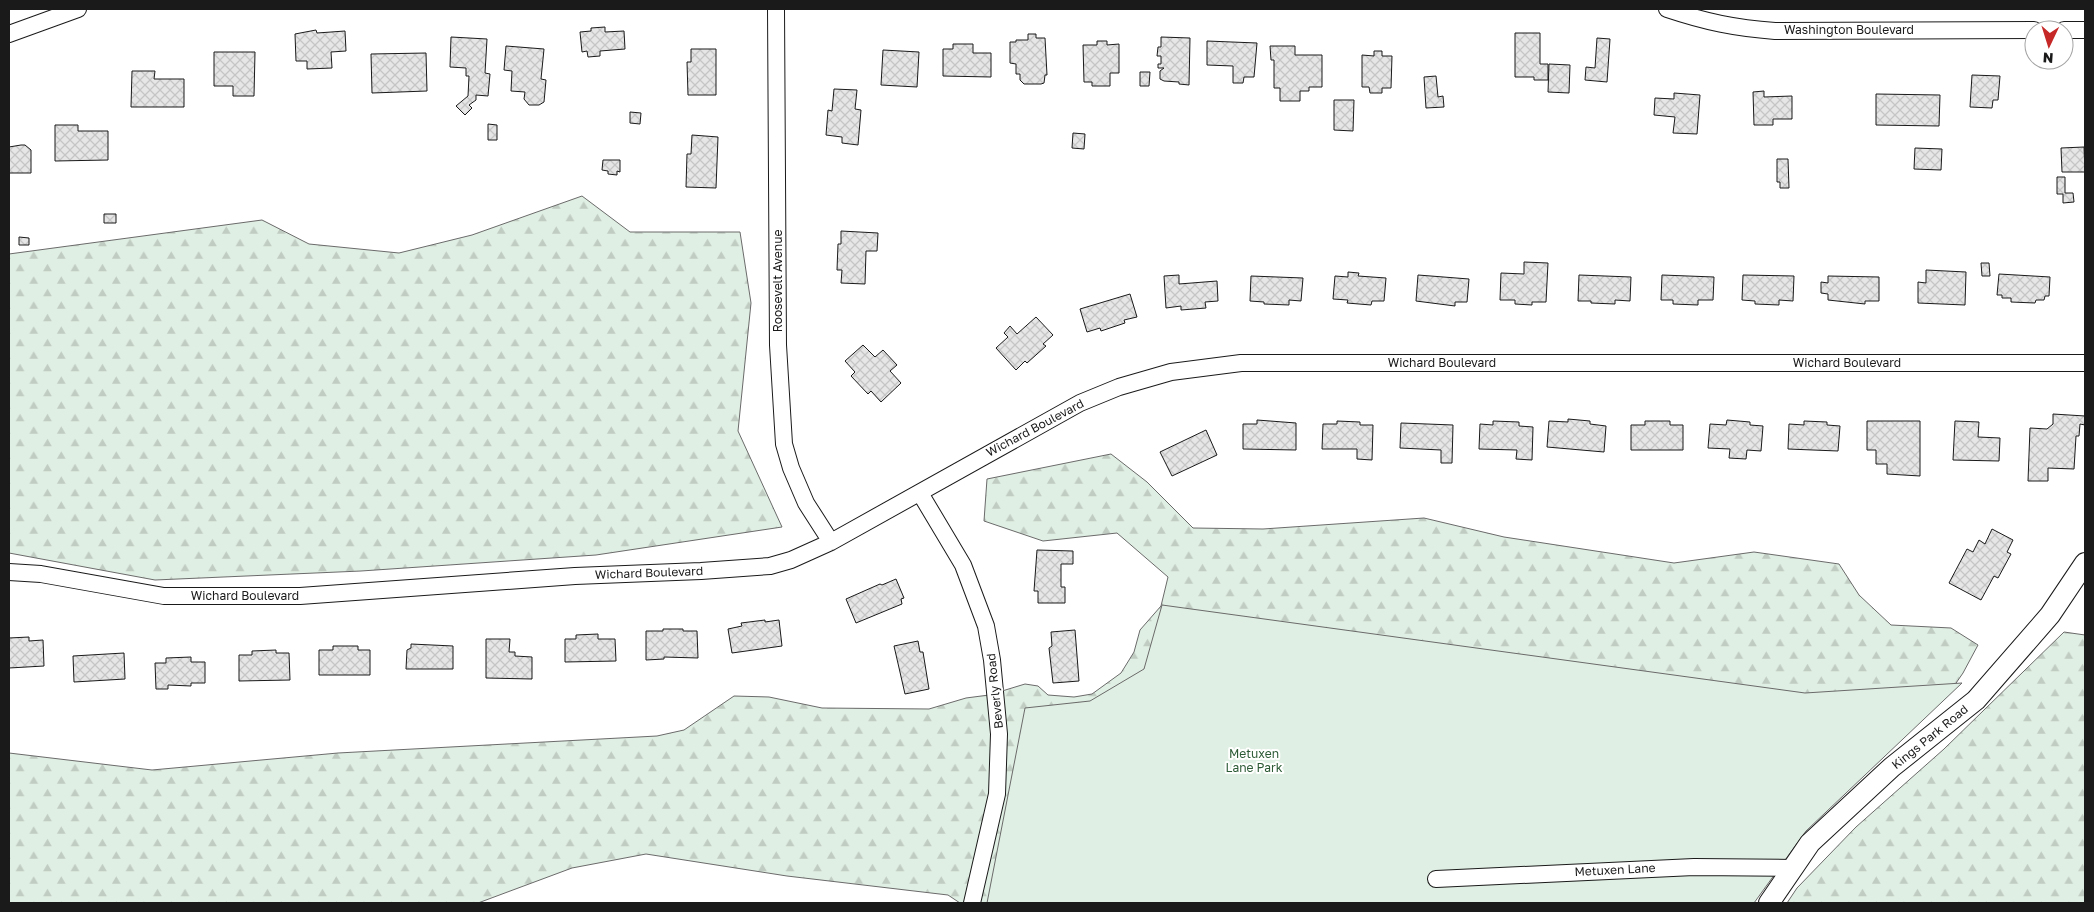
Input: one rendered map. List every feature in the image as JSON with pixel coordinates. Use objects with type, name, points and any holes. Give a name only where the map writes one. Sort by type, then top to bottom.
[{"type":"street","points":[[9,34],[78,9]]},
{"type":"street","name":"Roosevelt Avenue","points":[[776,9],[778,345],[784,444],[791,468],[806,503],[831,542]]},
{"type":"street","name":"Washington Boulevard","points":[[1667,9],[1702,21],[1736,28],[1775,31],[2024,30]]},
{"type":"street","name":"Wichard Boulevard","points":[[9,572],[41,574],[164,596],[300,596],[575,576],[770,566],[791,560],[831,542],[1080,403],[1119,387],[1172,372],[1241,362],[2085,363]]},
{"type":"street","name":"Beverly Road","points":[[920,493],[963,566],[972,586],[986,626],[992,660],[999,734],[997,794],[972,903]]},
{"type":"street","name":"Kings Park Road","points":[[1769,903],[1810,843],[1892,767],[1976,700],[2050,615],[2085,563]]},
{"type":"street","name":"Metuxen Lane","points":[[1436,879],[1694,866],[1793,868]]},
{"type":"green space","points":[[582,196],[630,232],[740,232],[751,303],[738,431],[782,527],[596,555],[361,571],[155,580],[9,553],[9,254],[262,220],[309,244],[399,253],[472,235]]},
{"type":"green space","points":[[1111,454],[1147,482],[1193,528],[1263,529],[1424,518],[1504,537],[1674,563],[1754,552],[1839,564],[1859,595],[1891,625],[1951,628],[1978,645],[1963,673],[1945,699],[1451,903],[960,903],[948,895],[787,876],[646,854],[572,868],[478,903],[9,903],[9,753],[152,770],[338,753],[657,736],[684,730],[734,696],[769,697],[822,708],[929,709],[966,698],[989,695],[1025,684],[1038,686],[1048,695],[1074,697],[1092,694],[1121,673],[1134,652],[1140,630],[1161,606],[1168,577],[1117,533],[1043,541],[984,521],[987,479]]},
{"type":"green space","name":"Metuxen Lane Park","points":[[1162,605],[1805,693],[1962,683],[1806,831],[1754,903],[987,903],[1025,708],[1090,701],[1144,669]]},
{"type":"green space","points":[[2064,632],[2085,635],[2085,903],[1787,903],[1797,888],[1856,827],[1944,749]]},
{"type":"building","points":[[605,27],[605,32],[624,31],[625,49],[600,51],[600,56],[588,57],[587,51],[582,52],[580,32],[591,31],[591,28]]},
{"type":"building","points":[[316,30],[317,33],[345,31],[346,51],[331,52],[332,68],[307,69],[307,61],[296,61],[295,34]]},
{"type":"building","points":[[1515,33],[1540,33],[1540,64],[1548,64],[1548,80],[1534,80],[1534,77],[1515,77]]},
{"type":"building","points":[[1028,34],[1036,34],[1036,38],[1045,38],[1047,75],[1045,75],[1044,83],[1041,84],[1024,84],[1020,80],[1020,74],[1016,74],[1016,64],[1010,63],[1010,42],[1028,40]]},
{"type":"building","points":[[451,37],[487,39],[485,73],[490,74],[488,96],[476,95],[476,100],[469,105],[472,108],[465,115],[456,106],[468,96],[469,76],[466,76],[466,68],[450,67]]},
{"type":"building","points":[[1161,37],[1190,38],[1189,85],[1160,79],[1160,71],[1164,68],[1158,68],[1158,64],[1161,64],[1161,56],[1157,56],[1158,47],[1161,47]]},
{"type":"building","points":[[1597,38],[1610,39],[1607,82],[1585,80],[1586,67],[1595,68]]},
{"type":"building","points":[[1097,41],[1107,41],[1107,45],[1119,44],[1119,73],[1110,73],[1110,86],[1092,86],[1092,82],[1084,82],[1083,45],[1097,45]]},
{"type":"building","points":[[1207,41],[1257,43],[1254,77],[1244,77],[1243,83],[1233,83],[1233,66],[1207,65]]},
{"type":"building","points":[[953,44],[973,44],[973,53],[991,53],[991,77],[943,76],[943,49],[953,49]]},
{"type":"building","points":[[506,46],[544,49],[541,79],[546,80],[544,102],[539,105],[529,105],[524,99],[525,92],[511,91],[512,71],[504,70]]},
{"type":"building","points":[[1270,46],[1295,46],[1295,55],[1322,55],[1322,87],[1309,87],[1309,91],[1300,91],[1300,101],[1280,101],[1280,88],[1274,88],[1274,60],[1271,60]]},
{"type":"building","points":[[691,49],[716,49],[716,95],[688,95],[687,62],[691,62]]},
{"type":"building","points":[[883,50],[919,52],[917,87],[881,85]]},
{"type":"building","points":[[1374,51],[1382,51],[1382,56],[1392,56],[1391,88],[1382,88],[1382,93],[1370,93],[1369,87],[1362,87],[1362,55],[1374,56]]},
{"type":"building","points":[[214,52],[255,52],[254,96],[233,96],[233,86],[214,86]]},
{"type":"building","points":[[426,53],[427,91],[372,93],[371,54]]},
{"type":"building","points":[[1549,64],[1570,65],[1569,93],[1548,92]]},
{"type":"building","points":[[132,71],[155,71],[154,79],[184,79],[184,107],[131,107]]},
{"type":"building","points":[[1140,72],[1150,72],[1149,86],[1140,86]]},
{"type":"building","points":[[1972,75],[2000,76],[1998,100],[1993,100],[1992,108],[1970,107]]},
{"type":"building","points":[[1436,76],[1438,97],[1443,96],[1444,107],[1426,108],[1424,77]]},
{"type":"building","points":[[834,89],[857,90],[855,109],[861,110],[858,145],[842,143],[842,137],[826,135],[828,110],[832,111]]},
{"type":"building","points":[[1764,91],[1764,97],[1792,96],[1792,119],[1773,119],[1773,125],[1754,125],[1753,92]]},
{"type":"building","points":[[1674,93],[1700,95],[1697,134],[1673,133],[1675,117],[1654,115],[1655,98],[1674,99]]},
{"type":"building","points":[[1876,94],[1940,95],[1939,126],[1876,125]]},
{"type":"building","points":[[1334,100],[1354,100],[1353,131],[1334,130]]},
{"type":"building","points":[[630,112],[641,113],[640,124],[630,123]]},
{"type":"building","points":[[488,124],[497,125],[497,140],[488,140]]},
{"type":"building","points":[[55,125],[78,125],[78,131],[108,131],[108,160],[55,161]]},
{"type":"building","points":[[1073,133],[1085,134],[1084,149],[1072,148]]},
{"type":"building","points":[[692,135],[718,137],[716,188],[686,187],[687,154],[691,154]]},
{"type":"building","points":[[25,145],[31,150],[31,173],[9,173],[9,147]]},
{"type":"building","points":[[2084,147],[2085,172],[2062,172],[2061,148]]},
{"type":"building","points":[[1915,148],[1942,149],[1941,170],[1914,169]]},
{"type":"building","points":[[1777,159],[1788,159],[1789,188],[1780,188],[1780,182],[1777,182]]},
{"type":"building","points":[[603,160],[620,160],[620,172],[617,171],[617,175],[608,174],[608,171],[602,170]]},
{"type":"building","points":[[2057,177],[2065,177],[2065,193],[2073,193],[2074,202],[2063,203],[2063,194],[2057,194]]},
{"type":"building","points":[[104,214],[116,214],[116,223],[104,223]]},
{"type":"building","points":[[841,231],[878,233],[877,251],[866,251],[865,284],[841,283],[842,270],[837,270],[838,244],[841,244]]},
{"type":"building","points":[[19,237],[29,238],[29,245],[19,245]]},
{"type":"building","points":[[1524,262],[1548,263],[1546,302],[1532,302],[1532,305],[1515,304],[1515,300],[1500,300],[1501,273],[1524,274]]},
{"type":"building","points":[[1981,263],[1989,263],[1990,276],[1982,276]]},
{"type":"building","points":[[1926,270],[1966,272],[1965,305],[1918,303],[1918,282],[1926,283]]},
{"type":"building","points":[[1348,272],[1359,273],[1358,276],[1386,278],[1384,301],[1372,301],[1371,305],[1347,303],[1348,300],[1333,299],[1335,276],[1348,277]]},
{"type":"building","points":[[1999,274],[2050,277],[2049,296],[2045,296],[2044,300],[2036,300],[2035,303],[2011,302],[2011,298],[2002,298],[2002,295],[1997,295]]},
{"type":"building","points":[[1179,275],[1179,284],[1217,281],[1218,301],[1205,302],[1206,308],[1181,310],[1181,306],[1166,308],[1164,276]]},
{"type":"building","points":[[1418,275],[1469,279],[1467,302],[1455,302],[1455,306],[1416,301]]},
{"type":"building","points":[[1579,275],[1631,277],[1630,301],[1615,300],[1615,304],[1578,301]]},
{"type":"building","points":[[1662,275],[1714,277],[1713,300],[1698,300],[1698,305],[1673,304],[1673,300],[1661,300]]},
{"type":"building","points":[[1743,275],[1794,276],[1793,301],[1779,300],[1779,305],[1755,304],[1755,301],[1742,300]]},
{"type":"building","points":[[1251,276],[1303,278],[1301,301],[1289,300],[1289,305],[1264,304],[1264,302],[1250,301]]},
{"type":"building","points":[[1828,276],[1879,277],[1879,301],[1865,301],[1865,304],[1828,300],[1828,294],[1821,293],[1821,282],[1828,283]]},
{"type":"building","points":[[1130,294],[1137,317],[1124,320],[1125,323],[1101,331],[1100,328],[1087,332],[1080,309]]},
{"type":"building","points":[[1036,317],[1053,335],[1043,344],[1046,346],[1016,370],[996,348],[1008,337],[1004,333],[1010,326],[1017,334]]},
{"type":"building","points":[[863,345],[875,357],[883,350],[897,365],[890,371],[901,383],[881,402],[871,391],[868,394],[851,376],[855,372],[845,361]]},
{"type":"building","points":[[2053,414],[2085,416],[2085,425],[2080,424],[2079,436],[2076,436],[2074,469],[2048,468],[2048,481],[2028,481],[2030,428],[2047,429],[2053,424]]},
{"type":"building","points":[[1568,419],[1590,421],[1590,424],[1606,426],[1604,452],[1547,447],[1549,421],[1568,422]]},
{"type":"building","points":[[1257,420],[1296,423],[1296,450],[1243,449],[1243,424],[1257,424]]},
{"type":"building","points":[[1727,420],[1750,422],[1750,425],[1763,426],[1761,451],[1747,450],[1746,459],[1729,458],[1730,449],[1708,448],[1710,424],[1726,425]]},
{"type":"building","points":[[1337,421],[1360,422],[1360,425],[1373,425],[1372,460],[1357,459],[1357,449],[1322,449],[1323,424],[1337,424]]},
{"type":"building","points":[[1493,421],[1519,422],[1519,426],[1533,427],[1532,460],[1516,459],[1517,450],[1479,449],[1480,424],[1493,425]]},
{"type":"building","points":[[1645,421],[1670,421],[1670,425],[1683,425],[1683,450],[1631,450],[1631,425],[1645,425]]},
{"type":"building","points":[[1804,421],[1827,422],[1827,425],[1840,426],[1838,451],[1788,449],[1789,424],[1804,425]]},
{"type":"building","points":[[1867,421],[1920,421],[1920,476],[1887,474],[1887,464],[1876,464],[1876,450],[1867,450]]},
{"type":"building","points":[[1955,421],[1979,422],[1978,437],[2000,438],[1999,461],[1953,460]]},
{"type":"building","points":[[1401,423],[1453,425],[1452,463],[1441,463],[1441,450],[1400,448]]},
{"type":"building","points":[[1206,430],[1217,455],[1172,476],[1160,452]]},
{"type":"building","points":[[1992,529],[2013,540],[2007,552],[2011,554],[1998,578],[1994,576],[1981,600],[1949,583],[1967,549],[1973,552],[1979,540],[1985,544]]},
{"type":"building","points":[[1037,550],[1073,551],[1073,564],[1061,564],[1061,587],[1065,587],[1065,603],[1038,603],[1038,591],[1034,591]]},
{"type":"building","points":[[896,579],[904,598],[901,599],[902,604],[856,623],[846,599]]},
{"type":"building","points":[[765,620],[765,622],[779,620],[782,646],[732,653],[728,629],[742,626],[741,623]]},
{"type":"building","points":[[663,629],[697,631],[698,658],[664,657],[664,659],[646,660],[646,631],[663,631]]},
{"type":"building","points":[[1075,630],[1079,681],[1053,683],[1049,648],[1052,646],[1051,632]]},
{"type":"building","points":[[598,634],[598,639],[615,639],[616,661],[565,662],[565,639],[576,639],[576,635]]},
{"type":"building","points":[[29,637],[29,641],[43,640],[44,666],[9,668],[9,638]]},
{"type":"building","points":[[486,639],[510,639],[509,652],[515,652],[515,656],[532,657],[532,679],[486,678]]},
{"type":"building","points":[[918,641],[920,652],[923,652],[929,689],[905,694],[894,646]]},
{"type":"building","points":[[411,644],[453,646],[453,669],[406,669],[407,650],[411,648]]},
{"type":"building","points":[[333,646],[358,646],[358,650],[370,650],[370,675],[319,675],[319,650],[333,650]]},
{"type":"building","points":[[276,650],[276,653],[289,653],[290,680],[239,681],[239,655],[252,655],[252,651]]},
{"type":"building","points":[[124,653],[125,679],[74,682],[73,656]]},
{"type":"building","points":[[191,657],[191,662],[205,662],[205,683],[191,683],[191,686],[168,685],[168,689],[156,689],[155,663],[166,663],[166,658]]}]
